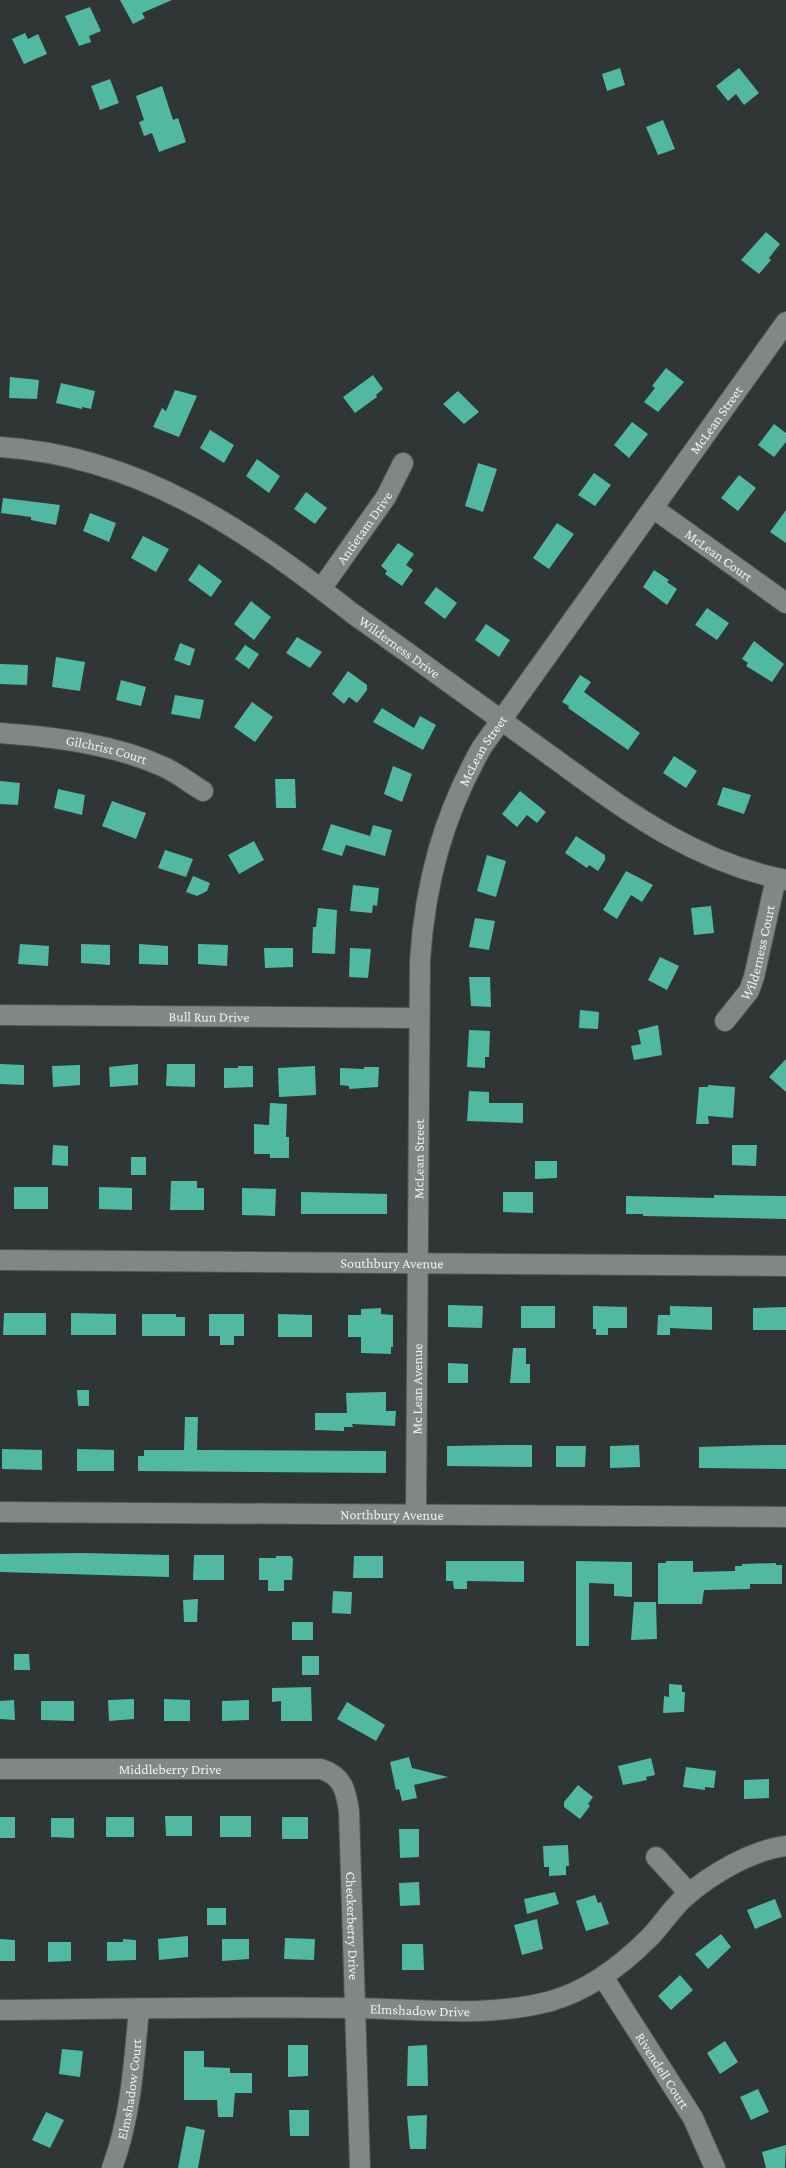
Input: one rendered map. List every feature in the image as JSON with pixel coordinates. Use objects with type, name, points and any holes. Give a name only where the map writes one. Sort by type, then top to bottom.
[{"type":"street","name":"McLean Street","points":[[417,1264],[418,1018],[422,926],[436,853],[446,821],[472,765],[501,720],[786,322]]},
{"type":"street","name":"Wilderness Drive","points":[[0,447],[57,454],[94,463],[138,477],[176,494],[212,514],[321,589],[661,833],[722,862],[781,879]]},
{"type":"street","name":"Antietam Drive","points":[[321,589],[386,497],[404,463]]},
{"type":"street","name":"McLean Court","points":[[653,508],[786,603]]},
{"type":"street","name":"Gilchrist Court","points":[[0,733],[60,739],[115,751],[164,767],[203,790]]},
{"type":"street","name":"Wilderness Court","points":[[725,1021],[749,991],[781,879]]},
{"type":"street","name":"Bull Run Drive","points":[[0,1015],[418,1018]]},
{"type":"street","name":"Southbury Avenue","points":[[0,1260],[786,1266]]},
{"type":"street","name":"Mc Lean Avenue","points":[[416,1514],[417,1264]]},
{"type":"street","name":"Northbury Avenue","points":[[0,1512],[786,1517]]},
{"type":"street","name":"Middleberry Drive","points":[[0,1769],[294,1768],[320,1769],[337,1777]]},
{"type":"street","name":"Checkerberry Drive","points":[[337,1777],[345,1788],[349,1811],[360,2168]]},
{"type":"street","name":"Elmshadow Drive","points":[[0,2010],[355,2008],[508,2010],[552,2001],[584,1988],[603,1977],[649,1938],[690,1894],[708,1879],[739,1861],[786,1846]]},
{"type":"street","points":[[656,1857],[690,1894]]},
{"type":"street","name":"Rivendell Court","points":[[603,1977],[693,2118],[715,2168]]},
{"type":"street","name":"Elmshadow Court","points":[[112,2168],[120,2147],[132,2093],[139,2009]]},
{"type":"building","points":[[120,0],[172,0],[142,13],[145,18],[133,24]]},
{"type":"building","points":[[90,7],[101,31],[89,36],[91,42],[79,46],[65,16]]},
{"type":"building","points":[[25,33],[28,39],[38,34],[47,54],[24,64],[12,39]]},
{"type":"building","points":[[620,68],[625,85],[607,91],[602,74]]},
{"type":"building","points":[[739,68],[759,93],[744,105],[736,94],[728,101],[716,86]]},
{"type":"building","points":[[110,79],[119,103],[100,110],[91,86]]},
{"type":"building","points":[[162,86],[173,120],[178,118],[186,142],[159,152],[152,133],[144,136],[139,122],[144,120],[136,96]]},
{"type":"building","points":[[663,120],[675,149],[658,155],[646,127]]},
{"type":"building","points":[[766,232],[780,244],[769,258],[771,260],[759,274],[741,260]]},
{"type":"building","points":[[666,368],[684,382],[658,412],[644,402],[655,388],[652,386]]},
{"type":"building","points":[[373,375],[383,389],[376,395],[377,397],[355,413],[343,397]]},
{"type":"building","points":[[10,377],[39,380],[37,399],[9,398]]},
{"type":"building","points":[[61,383],[95,391],[91,409],[82,407],[82,409],[56,403]]},
{"type":"building","points":[[175,390],[197,396],[179,437],[153,427],[162,408],[166,411]]},
{"type":"building","points":[[458,391],[479,412],[464,424],[443,404]]},
{"type":"building","points":[[632,422],[648,434],[629,458],[614,445]]},
{"type":"building","points":[[774,424],[786,433],[786,442],[774,457],[758,445]]},
{"type":"building","points":[[210,430],[234,445],[224,463],[200,448]]},
{"type":"building","points":[[257,459],[280,476],[269,493],[246,476]]},
{"type":"building","points":[[478,463],[497,469],[483,512],[465,506]]},
{"type":"building","points":[[594,473],[611,485],[595,506],[578,495]]},
{"type":"building","points":[[739,475],[756,488],[738,511],[721,498]]},
{"type":"building","points":[[306,492],[327,508],[315,524],[294,509]]},
{"type":"building","points":[[3,498],[60,505],[56,525],[31,520],[31,517],[1,513]]},
{"type":"building","points":[[786,510],[786,543],[770,532]]},
{"type":"building","points":[[90,513],[116,523],[109,542],[83,531]]},
{"type":"building","points":[[557,523],[574,534],[549,569],[533,558]]},
{"type":"building","points":[[143,536],[169,549],[156,572],[131,558]]},
{"type":"building","points":[[398,543],[414,554],[406,565],[413,570],[402,586],[385,574],[387,571],[381,566]]},
{"type":"building","points":[[199,564],[222,581],[211,597],[188,580]]},
{"type":"building","points":[[654,570],[669,580],[667,582],[677,589],[667,605],[643,587]]},
{"type":"building","points":[[436,587],[457,603],[445,619],[424,603]]},
{"type":"building","points":[[251,601],[271,617],[254,640],[234,624]]},
{"type":"building","points":[[707,608],[729,623],[717,640],[695,625]]},
{"type":"building","points":[[486,624],[510,640],[499,657],[475,640]]},
{"type":"building","points":[[297,637],[322,652],[310,668],[286,653]]},
{"type":"building","points":[[754,641],[784,664],[772,682],[746,666],[748,663],[742,659]]},
{"type":"building","points":[[180,643],[195,649],[190,666],[174,660]]},
{"type":"building","points":[[245,645],[259,654],[249,669],[235,659]]},
{"type":"building","points":[[56,657],[85,662],[80,691],[52,687]]},
{"type":"building","points":[[0,664],[28,665],[27,685],[0,684]]},
{"type":"building","points":[[348,671],[367,685],[367,690],[357,703],[349,697],[344,704],[332,694]]},
{"type":"building","points":[[580,675],[591,682],[584,692],[640,733],[628,750],[562,702]]},
{"type":"building","points":[[121,680],[146,687],[141,706],[116,700]]},
{"type":"building","points":[[175,695],[204,700],[200,719],[171,714]]},
{"type":"building","points":[[252,702],[273,717],[255,742],[234,727]]},
{"type":"building","points":[[382,708],[414,728],[420,716],[436,725],[423,750],[373,722]]},
{"type":"building","points":[[674,756],[697,771],[686,788],[663,773]]},
{"type":"building","points":[[393,766],[412,774],[402,802],[384,794]]},
{"type":"building","points":[[275,779],[295,779],[296,808],[276,808]]},
{"type":"building","points":[[0,781],[20,783],[18,805],[0,804]]},
{"type":"building","points":[[723,787],[751,795],[744,814],[717,805]]},
{"type":"building","points":[[58,789],[85,795],[82,815],[54,808]]},
{"type":"building","points":[[520,791],[546,812],[537,823],[527,815],[517,827],[502,814]]},
{"type":"building","points":[[112,801],[146,813],[136,839],[102,826]]},
{"type":"building","points":[[331,824],[370,836],[373,825],[392,830],[385,856],[346,845],[342,856],[322,850]]},
{"type":"building","points":[[576,836],[605,855],[605,860],[598,871],[589,865],[587,868],[565,853]]},
{"type":"building","points":[[254,841],[264,860],[239,874],[228,855]]},
{"type":"building","points":[[165,850],[193,859],[186,877],[158,868]]},
{"type":"building","points":[[487,855],[506,861],[496,897],[477,891]]},
{"type":"building","points":[[626,871],[653,885],[642,902],[631,895],[617,919],[603,910]]},
{"type":"building","points":[[193,876],[210,883],[207,891],[197,896],[186,892]]},
{"type":"building","points":[[353,885],[379,888],[377,906],[373,905],[372,913],[350,911]]},
{"type":"building","points":[[711,906],[714,933],[694,935],[691,908]]},
{"type":"building","points":[[318,908],[337,910],[335,954],[312,953],[313,927],[316,927]]},
{"type":"building","points":[[475,918],[495,921],[489,950],[469,947]]},
{"type":"building","points":[[20,944],[49,946],[48,966],[18,964]]},
{"type":"building","points":[[81,944],[110,945],[110,965],[81,963]]},
{"type":"building","points":[[139,944],[168,946],[168,965],[139,964]]},
{"type":"building","points":[[198,944],[228,945],[227,966],[198,964]]},
{"type":"building","points":[[264,948],[293,948],[293,967],[265,968]]},
{"type":"building","points":[[350,948],[371,949],[368,978],[349,977]]},
{"type":"building","points":[[660,957],[679,966],[667,990],[648,980]]},
{"type":"building","points":[[469,977],[490,977],[491,1007],[471,1006]]},
{"type":"building","points":[[580,1010],[599,1012],[598,1029],[579,1028]]},
{"type":"building","points":[[658,1025],[662,1055],[634,1060],[631,1046],[641,1044],[638,1030]]},
{"type":"building","points":[[469,1030],[490,1031],[489,1057],[485,1057],[485,1068],[467,1067]]},
{"type":"building","points":[[786,1059],[786,1092],[769,1077]]},
{"type":"building","points":[[0,1064],[24,1065],[24,1085],[0,1084]]},
{"type":"building","points":[[138,1064],[138,1085],[110,1087],[109,1067]]},
{"type":"building","points":[[167,1064],[195,1064],[195,1087],[166,1086]]},
{"type":"building","points":[[80,1065],[80,1085],[53,1087],[52,1066]]},
{"type":"building","points":[[238,1066],[253,1066],[253,1087],[224,1088],[224,1068],[238,1068]]},
{"type":"building","points":[[315,1066],[316,1095],[279,1097],[278,1068]]},
{"type":"building","points":[[364,1067],[379,1067],[378,1087],[349,1089],[349,1086],[340,1085],[340,1068],[364,1069]]},
{"type":"building","points":[[708,1085],[735,1087],[733,1118],[708,1116],[709,1124],[696,1124],[699,1087],[708,1087]]},
{"type":"building","points":[[469,1091],[489,1092],[489,1103],[523,1103],[523,1123],[467,1121]]},
{"type":"building","points":[[270,1103],[287,1104],[286,1137],[289,1137],[289,1158],[270,1158],[270,1154],[254,1154],[254,1124],[269,1125]]},
{"type":"building","points":[[53,1145],[68,1146],[68,1166],[52,1165]]},
{"type":"building","points":[[732,1145],[757,1145],[756,1166],[732,1165]]},
{"type":"building","points":[[131,1157],[146,1157],[146,1175],[131,1175]]},
{"type":"building","points":[[535,1161],[557,1161],[557,1178],[535,1179]]},
{"type":"building","points":[[171,1181],[197,1181],[197,1188],[204,1188],[204,1210],[170,1210]]},
{"type":"building","points":[[14,1187],[48,1187],[48,1209],[14,1209]]},
{"type":"building","points":[[99,1187],[132,1188],[132,1210],[99,1209]]},
{"type":"building","points":[[242,1188],[276,1189],[275,1216],[242,1215]]},
{"type":"building","points":[[301,1192],[387,1194],[387,1214],[301,1214]]},
{"type":"building","points":[[503,1192],[533,1192],[533,1213],[503,1212]]},
{"type":"building","points":[[714,1195],[786,1196],[786,1219],[626,1214],[626,1196],[714,1198]]},
{"type":"building","points":[[448,1305],[483,1306],[482,1328],[448,1327]]},
{"type":"building","points":[[521,1306],[555,1306],[555,1328],[521,1328]]},
{"type":"building","points":[[593,1306],[627,1307],[627,1328],[608,1328],[608,1335],[596,1335],[596,1329],[593,1329]]},
{"type":"building","points":[[670,1306],[712,1307],[712,1330],[670,1328],[670,1335],[657,1335],[658,1315],[670,1315]]},
{"type":"building","points":[[786,1307],[786,1330],[753,1330],[753,1308]]},
{"type":"building","points":[[381,1308],[381,1314],[393,1315],[393,1347],[391,1347],[391,1354],[361,1353],[361,1337],[348,1337],[348,1315],[361,1315],[361,1309]]},
{"type":"building","points":[[4,1313],[46,1313],[46,1335],[3,1335]]},
{"type":"building","points":[[71,1313],[116,1314],[116,1335],[71,1335]]},
{"type":"building","points":[[142,1314],[176,1314],[176,1317],[185,1317],[185,1336],[142,1336]]},
{"type":"building","points":[[209,1314],[244,1314],[244,1336],[234,1336],[234,1345],[220,1345],[220,1336],[209,1336]]},
{"type":"building","points":[[278,1314],[312,1315],[312,1337],[278,1337]]},
{"type":"building","points":[[513,1348],[526,1348],[526,1364],[530,1364],[530,1383],[510,1383]]},
{"type":"building","points":[[448,1363],[468,1364],[468,1383],[448,1383]]},
{"type":"building","points":[[77,1390],[89,1390],[89,1406],[78,1406]]},
{"type":"building","points":[[386,1392],[386,1411],[396,1411],[395,1426],[352,1424],[353,1427],[344,1427],[344,1431],[315,1430],[315,1413],[347,1413],[346,1393]]},
{"type":"building","points":[[185,1417],[198,1417],[197,1450],[386,1451],[386,1473],[138,1471],[138,1456],[144,1456],[144,1450],[184,1450]]},
{"type":"building","points":[[532,1445],[532,1467],[447,1466],[447,1446]]},
{"type":"building","points":[[639,1445],[640,1467],[610,1468],[610,1446]]},
{"type":"building","points":[[786,1445],[786,1469],[699,1468],[699,1447]]},
{"type":"building","points":[[556,1446],[586,1446],[585,1467],[556,1467]]},
{"type":"building","points":[[2,1449],[42,1450],[42,1470],[2,1469]]},
{"type":"building","points":[[77,1449],[114,1450],[114,1471],[77,1471]]},
{"type":"building","points":[[0,1554],[169,1555],[169,1577],[0,1572]]},
{"type":"building","points":[[194,1555],[224,1555],[224,1580],[193,1580]]},
{"type":"building","points":[[276,1556],[291,1556],[293,1559],[292,1580],[284,1580],[284,1591],[268,1591],[268,1580],[259,1580],[259,1558],[276,1558]]},
{"type":"building","points":[[354,1556],[383,1556],[383,1578],[353,1578]]},
{"type":"building","points":[[446,1561],[524,1561],[524,1582],[467,1581],[467,1589],[454,1589],[453,1581],[446,1581]]},
{"type":"building","points":[[576,1561],[632,1562],[632,1597],[614,1596],[614,1584],[589,1583],[589,1646],[576,1646]]},
{"type":"building","points":[[666,1561],[693,1561],[693,1572],[735,1571],[735,1566],[742,1566],[742,1564],[776,1563],[776,1565],[782,1565],[782,1584],[750,1584],[750,1589],[704,1590],[702,1604],[658,1604],[658,1563],[666,1563]]},
{"type":"building","points":[[333,1591],[352,1592],[351,1614],[332,1613]]},
{"type":"building","points":[[198,1599],[197,1622],[184,1622],[183,1600]]},
{"type":"building","points":[[634,1602],[656,1602],[657,1639],[631,1640]]},
{"type":"building","points":[[292,1622],[313,1622],[313,1640],[292,1640]]},
{"type":"building","points":[[14,1654],[29,1654],[30,1670],[14,1670]]},
{"type":"building","points":[[302,1656],[319,1656],[319,1675],[302,1675]]},
{"type":"building","points":[[669,1684],[682,1685],[682,1692],[685,1692],[684,1712],[663,1713],[664,1696],[669,1697]]},
{"type":"building","points":[[311,1687],[312,1721],[281,1721],[281,1701],[272,1702],[272,1688]]},
{"type":"building","points":[[134,1699],[134,1719],[109,1721],[108,1700]]},
{"type":"building","points":[[164,1699],[190,1700],[190,1721],[164,1721]]},
{"type":"building","points":[[14,1700],[15,1720],[0,1719],[0,1701]]},
{"type":"building","points":[[249,1700],[249,1720],[222,1721],[222,1701]]},
{"type":"building","points":[[41,1701],[74,1701],[74,1721],[41,1720]]},
{"type":"building","points":[[347,1702],[385,1725],[376,1741],[337,1719]]},
{"type":"building","points":[[409,1757],[412,1768],[448,1777],[414,1785],[417,1798],[402,1801],[399,1789],[396,1790],[390,1762]]},
{"type":"building","points":[[651,1758],[655,1775],[646,1777],[647,1780],[623,1785],[618,1766]]},
{"type":"building","points":[[686,1767],[716,1771],[714,1788],[705,1787],[705,1790],[683,1787]]},
{"type":"building","points":[[769,1779],[769,1798],[744,1799],[744,1780]]},
{"type":"building","points":[[578,1785],[593,1797],[588,1804],[590,1806],[580,1819],[564,1807],[564,1802]]},
{"type":"building","points":[[165,1816],[192,1816],[192,1836],[166,1836]]},
{"type":"building","points":[[220,1816],[251,1816],[251,1837],[220,1837]]},
{"type":"building","points":[[0,1817],[15,1817],[15,1838],[0,1838]]},
{"type":"building","points":[[106,1817],[134,1817],[134,1837],[106,1837]]},
{"type":"building","points":[[282,1817],[308,1817],[308,1839],[282,1839]]},
{"type":"building","points":[[51,1818],[74,1818],[74,1838],[51,1837]]},
{"type":"building","points":[[399,1829],[419,1829],[419,1857],[400,1858]]},
{"type":"building","points":[[568,1845],[569,1866],[566,1866],[566,1875],[549,1876],[549,1867],[544,1867],[543,1846]]},
{"type":"building","points":[[419,1882],[420,1905],[400,1906],[399,1883]]},
{"type":"building","points":[[555,1892],[559,1904],[527,1914],[524,1899]]},
{"type":"building","points":[[595,1895],[598,1903],[601,1902],[609,1924],[586,1931],[576,1901]]},
{"type":"building","points":[[775,1899],[782,1917],[755,1929],[747,1910]]},
{"type":"building","points":[[207,1908],[226,1908],[226,1925],[207,1925]]},
{"type":"building","points":[[537,1919],[543,1949],[522,1955],[514,1925]]},
{"type":"building","points":[[721,1934],[731,1947],[708,1969],[695,1954]]},
{"type":"building","points":[[188,1936],[188,1957],[159,1960],[158,1939]]},
{"type":"building","points":[[285,1938],[315,1939],[314,1960],[284,1959]]},
{"type":"building","points":[[0,1939],[15,1940],[15,1961],[0,1961]]},
{"type":"building","points":[[123,1939],[136,1940],[136,1960],[107,1961],[107,1942],[123,1942]]},
{"type":"building","points":[[222,1939],[249,1939],[249,1959],[222,1961]]},
{"type":"building","points":[[48,1942],[71,1942],[71,1961],[48,1962]]},
{"type":"building","points":[[402,1944],[423,1944],[424,1970],[402,1970]]},
{"type":"building","points":[[680,1975],[693,1990],[671,2010],[658,1996]]},
{"type":"building","points":[[725,2041],[738,2062],[720,2074],[707,2053]]},
{"type":"building","points":[[288,2045],[308,2045],[308,2076],[288,2077]]},
{"type":"building","points":[[427,2045],[428,2086],[407,2086],[408,2046]]},
{"type":"building","points":[[62,2049],[83,2051],[80,2077],[59,2074]]},
{"type":"building","points":[[184,2051],[204,2051],[204,2067],[230,2068],[230,2073],[252,2073],[252,2093],[235,2093],[233,2117],[218,2117],[217,2100],[184,2100]]},
{"type":"building","points":[[758,2089],[769,2112],[751,2120],[740,2097]]},
{"type":"building","points":[[289,2110],[309,2110],[309,2136],[290,2136]]},
{"type":"building","points":[[46,2112],[64,2120],[50,2148],[32,2140]]},
{"type":"building","points":[[427,2115],[426,2149],[410,2149],[407,2116]]},
{"type":"building","points":[[186,2126],[205,2130],[198,2168],[178,2168]]},
{"type":"building","points":[[786,2145],[785,2168],[766,2168],[762,2152]]}]
